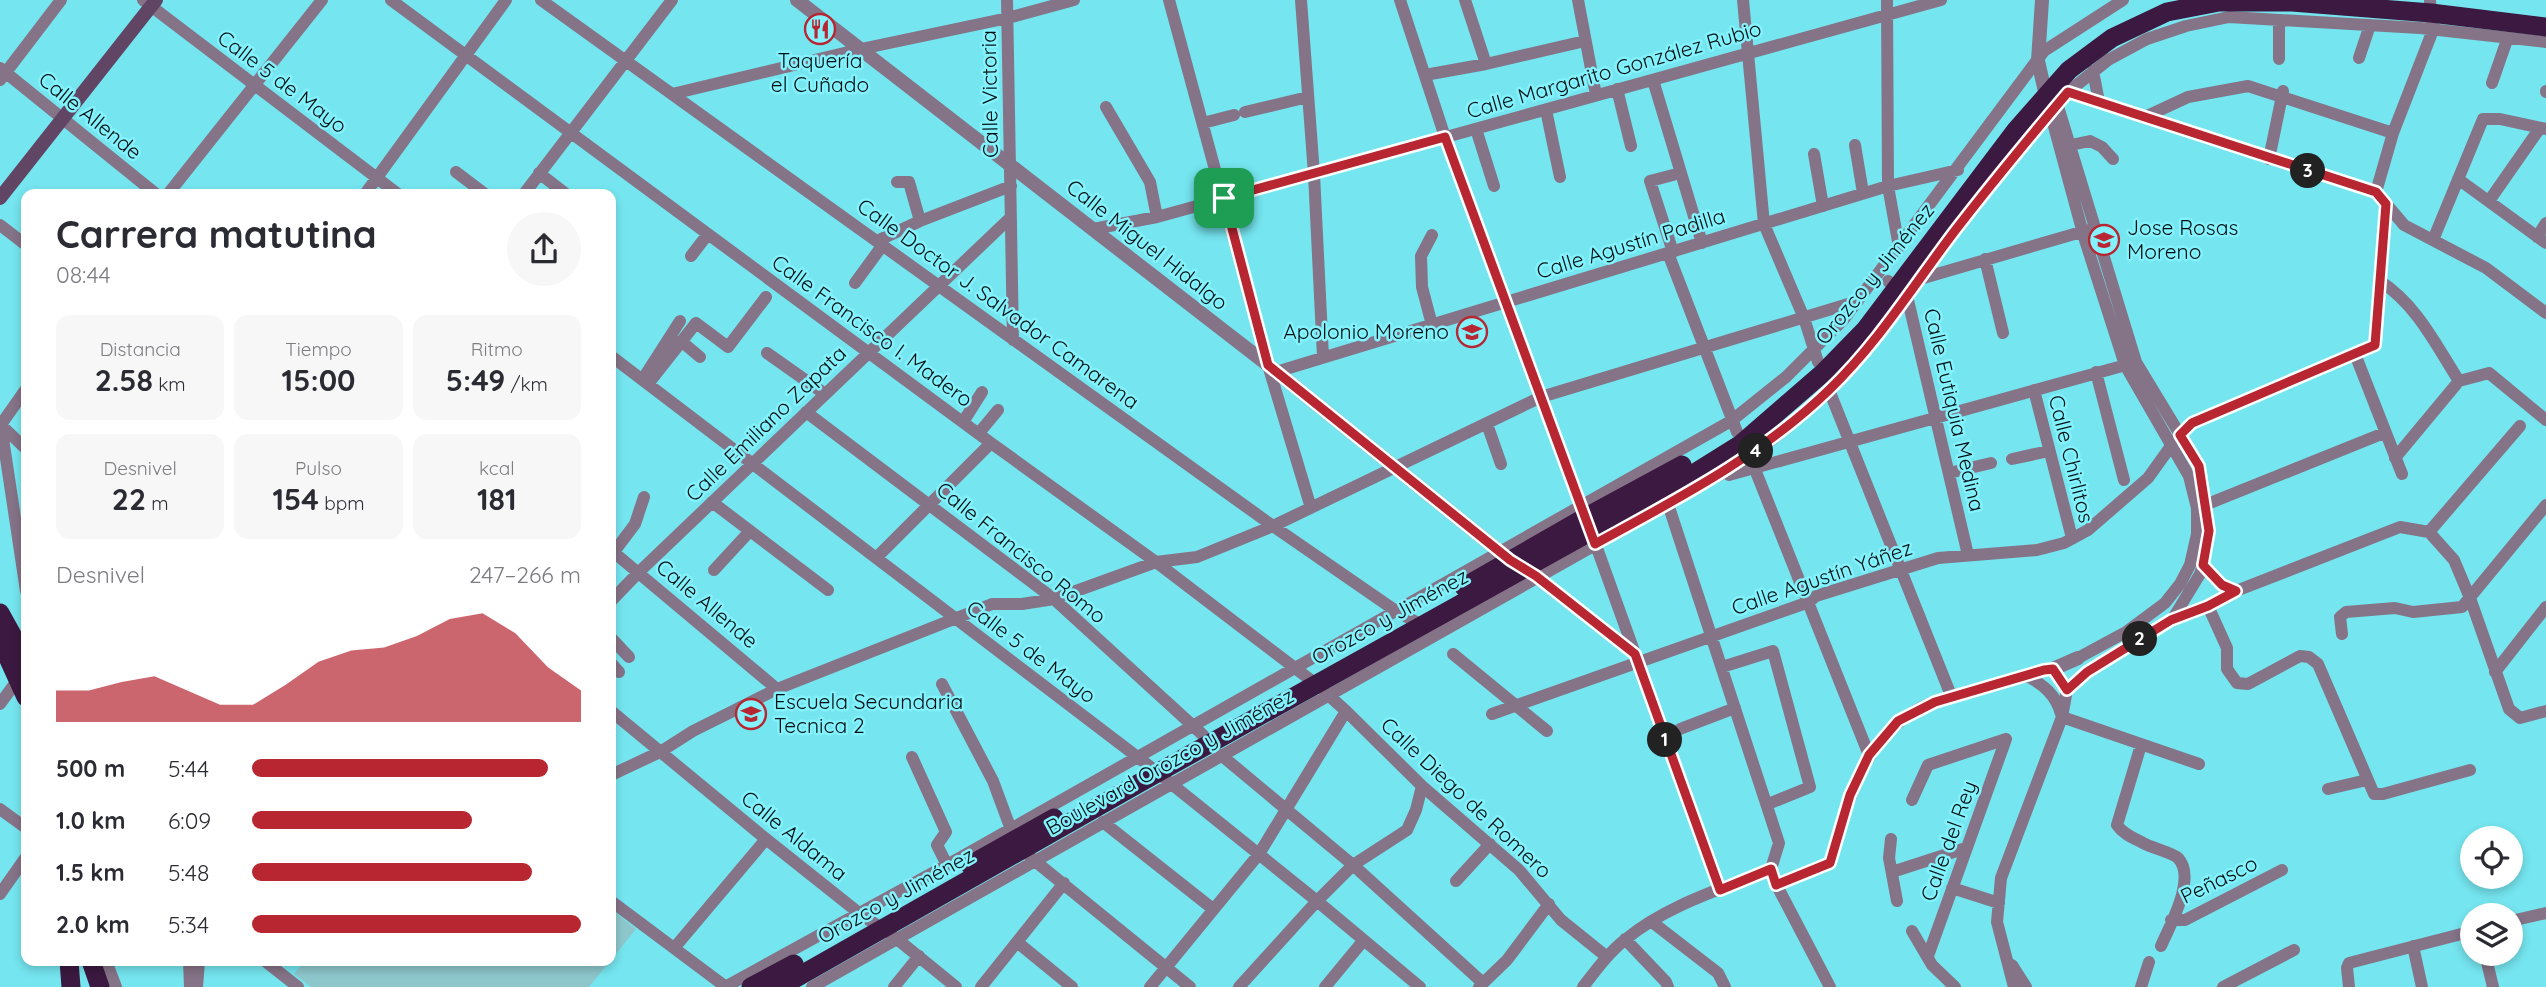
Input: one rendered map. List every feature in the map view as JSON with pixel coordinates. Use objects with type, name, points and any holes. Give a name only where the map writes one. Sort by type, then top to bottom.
[{"type":"highway","name":"Orozco y Jiménez","points":[[1588,525],[1685,480],[1741,444],[1824,373],[1865,330],[1897,288],[2006,121],[2049,80],[2062,60],[2130,17],[2166,0]]},
{"type":"highway","name":"Orozco y Jiménez","points":[[2049,80],[2069,70],[2112,38],[2167,12],[2219,2],[2292,2],[2546,16]]},
{"type":"highway","name":"Orozco y Jiménez","points":[[2429,11],[2546,27]]},
{"type":"highway","name":"Orozco y Jiménez","points":[[780,987],[878,926],[1588,525],[1675,470],[1734,426],[1897,288]]},
{"type":"highway","points":[[0,614],[11,659],[21,684]]},
{"type":"highway","name":"Orozco y Jiménez","points":[[1153,770],[1197,730],[1311,681]]},
{"type":"highway","name":"Orozco y Jiménez","points":[[751,987],[878,926]]},
{"type":"highway","points":[[69,966],[71,987]]},
{"type":"highway","points":[[93,966],[100,987]]},
{"type":"main road","points":[[0,198],[64,118],[150,2]]},
{"type":"street","points":[[2,74],[61,0]]},
{"type":"street","points":[[173,189],[322,0]]},
{"type":"street","name":"Calle Francisco I. Madero","points":[[391,0],[1156,562],[1311,681]]},
{"type":"street","points":[[369,189],[506,0]]},
{"type":"street","name":"Calle Doctor J. Salvador Camarena","points":[[541,0],[1273,526],[1416,622]]},
{"type":"street","points":[[528,189],[672,0]]},
{"type":"street","name":"Calle Miguel Hidalgo","points":[[797,0],[1272,369],[1636,658]]},
{"type":"street","name":"Calle Victoria","points":[[1007,0],[1013,340]]},
{"type":"street","points":[[672,94],[861,49],[1008,18],[1074,0]]},
{"type":"street","points":[[1169,0],[1311,508]]},
{"type":"street","points":[[1301,0],[1314,174],[1323,358]]},
{"type":"street","points":[[1401,0],[1445,137],[1720,890]]},
{"type":"street","points":[[1465,0],[1486,64]]},
{"type":"street","points":[[1578,0],[1596,95]]},
{"type":"street","points":[[1743,0],[1763,224],[1804,318],[1816,356]]},
{"type":"street","points":[[1887,0],[1888,186],[1899,247]]},
{"type":"street","name":"Calle Margarito González Rubio","points":[[1093,229],[1157,217],[1941,0]]},
{"type":"street","points":[[2042,0],[2049,80],[2082,231],[2131,363],[2176,440],[2209,531],[2200,575],[2171,620]]},
{"type":"street","points":[[2049,80],[2123,0]]},
{"type":"street","name":"Calle 5 de Mayo","points":[[150,2],[255,86],[391,189]]},
{"type":"street","points":[[2376,192],[2429,11]]},
{"type":"street","name":"Boulevard Orozco y Jiménez","points":[[812,987],[878,926],[1020,845],[1102,822],[1153,770],[1221,755],[1311,681],[1588,525],[1668,504],[1774,438],[1829,390],[1871,345],[1897,288],[1920,279],[2049,80],[2093,71],[2147,39],[2186,26],[2230,17],[2370,25],[2429,11],[2508,37],[2546,42]]},
{"type":"street","points":[[2279,20],[2279,59]]},
{"type":"street","points":[[2359,58],[2370,25]]},
{"type":"street","points":[[2492,83],[2508,37]]},
{"type":"street","points":[[1425,75],[1585,41]]},
{"type":"street","points":[[2093,71],[2099,102]]},
{"type":"street","name":"Calle Allende","points":[[2,74],[64,118],[150,189]]},
{"type":"street","points":[[1653,80],[1702,243]]},
{"type":"street","points":[[2049,80],[2099,102],[2376,192],[2404,225],[2486,268],[2546,313]]},
{"type":"street","points":[[2049,80],[2071,145],[2131,363]]},
{"type":"street","name":"Orozco y Jiménez","points":[[1816,356],[1958,170],[2049,80]]},
{"type":"street","points":[[2145,117],[2189,97],[2248,86],[2283,93],[2393,134]]},
{"type":"street","points":[[1617,89],[1631,146]]},
{"type":"street","points":[[2269,159],[2283,93]]},
{"type":"street","points":[[1203,123],[1308,97]]},
{"type":"street","points":[[1106,107],[1150,182],[1157,217]]},
{"type":"street","points":[[1546,110],[1560,177]]},
{"type":"street","points":[[2433,240],[2483,119],[2500,119],[2543,129],[2489,201]]},
{"type":"street","points":[[1476,129],[1494,186]]},
{"type":"street","points":[[2071,145],[2090,141],[2102,147],[2113,159]]},
{"type":"street","points":[[1855,145],[1863,193]]},
{"type":"street","points":[[1814,153],[1823,206]]},
{"type":"street","name":"Calle Agustín Padilla","points":[[1272,369],[1323,358],[1863,193],[1958,170]]},
{"type":"street","points":[[456,172],[478,189]]},
{"type":"street","points":[[539,173],[560,189]]},
{"type":"street","points":[[1673,175],[1650,181],[1670,253],[1734,426]]},
{"type":"street","points":[[2458,179],[2542,240],[2546,223]]},
{"type":"street","points":[[897,182],[909,182],[920,221]]},
{"type":"street","name":"Calle Victoria","points":[[880,244],[920,221],[1011,186]]},
{"type":"street","points":[[2176,440],[2192,423],[2375,345],[2386,204]]},
{"type":"street","name":"Calle Emiliano Zapata","points":[[616,596],[1010,218]]},
{"type":"street","points":[[0,225],[21,241]]},
{"type":"street","points":[[1920,279],[2095,228]]},
{"type":"street","points":[[691,256],[708,234]]},
{"type":"street","points":[[1432,235],[1421,256],[1422,287],[1432,325]]},
{"type":"street","points":[[855,283],[880,244]]},
{"type":"street","points":[[1985,260],[2003,333]]},
{"type":"street","points":[[2380,281],[2394,290],[2421,320],[2459,381]]},
{"type":"street","name":"Calle Eutiquia Medina","points":[[1897,288],[1935,417],[1968,555]]},
{"type":"street","points":[[645,382],[696,323],[728,347],[766,297]]},
{"type":"street","points":[[616,773],[777,689],[992,604],[1022,604],[1054,599],[1156,562],[1198,557],[1273,526],[1541,397],[1858,301]]},
{"type":"street","points":[[645,382],[680,321]]},
{"type":"street","points":[[681,341],[700,357]]},
{"type":"street","points":[[767,353],[825,394]]},
{"type":"street","points":[[2355,354],[2402,474]]},
{"type":"street","name":"Calle 5 de Mayo","points":[[616,360],[1153,770],[1317,901],[1416,986]]},
{"type":"street","points":[[1712,479],[2131,363]]},
{"type":"street","points":[[2096,372],[2124,480]]},
{"type":"street","points":[[2395,458],[2459,381],[2489,373],[2546,420]]},
{"type":"street","points":[[1829,390],[1952,698]]},
{"type":"street","name":"Calle Chirlitos","points":[[2034,390],[2072,538]]},
{"type":"street","points":[[963,422],[982,392]]},
{"type":"street","points":[[21,396],[0,425],[21,559]]},
{"type":"street","points":[[979,433],[998,410]]},
{"type":"street","name":"Calle Francisco Romo","points":[[806,412],[1054,599],[1197,730]]},
{"type":"street","points":[[1487,424],[1501,464]]},
{"type":"street","points":[[0,425],[21,444]]},
{"type":"street","points":[[2429,532],[2520,426]]},
{"type":"street","points":[[2201,507],[2384,433]]},
{"type":"street","name":"Calle Agustín Yáñez","points":[[1492,714],[1636,658],[1711,636],[1809,602],[1816,596],[1901,569],[1938,558],[2037,550],[2072,538],[2088,530],[2148,478],[2176,440]]},
{"type":"street","points":[[876,558],[991,443]]},
{"type":"street","points":[[2012,459],[2049,451]]},
{"type":"street","points":[[1949,473],[1992,463]]},
{"type":"street","points":[[1754,467],[1869,755]]},
{"type":"street","points":[[616,546],[635,524],[644,497]]},
{"type":"street","points":[[712,502],[828,590]]},
{"type":"street","points":[[1668,504],[1768,804],[1779,843],[1771,869],[1776,885],[1830,987]]},
{"type":"street","points":[[2342,634],[2340,617],[2346,612],[2395,608],[2413,612],[2462,607],[2546,505]]},
{"type":"street","points":[[1776,885],[1830,863],[1850,795],[1869,755],[1898,721],[1935,702],[2053,669],[2078,658],[2126,632],[2165,603],[2190,565],[2201,507]]},
{"type":"street","points":[[2014,987],[1997,922],[2001,878],[2062,717],[2067,690],[2087,672],[2171,620],[2208,606],[2236,591],[2400,527],[2429,532],[2454,560],[2509,709],[2520,718],[2546,711]]},
{"type":"street","points":[[714,570],[750,531]]},
{"type":"street","name":"Calle Allende","points":[[616,554],[777,689]]},
{"type":"street","points":[[2203,565],[2222,585],[2236,591]]},
{"type":"street","points":[[2208,606],[2227,648],[2227,669],[2237,683],[2248,684],[2300,656],[2309,657],[2318,664],[2367,780],[2376,795],[2470,770]]},
{"type":"street","points":[[2495,672],[2546,607]]},
{"type":"street","points":[[616,643],[629,657]]},
{"type":"street","points":[[1722,667],[1773,651],[1810,787],[1768,804]]},
{"type":"street","points":[[1453,654],[1547,731]]},
{"type":"street","points":[[0,704],[11,659]]},
{"type":"street","points":[[2053,669],[2067,690]]},
{"type":"street","points":[[2027,676],[2038,682],[2057,701],[2062,717]]},
{"type":"street","name":"Calle Diego de Romero","points":[[1311,681],[1346,711],[1422,786],[1518,870],[1561,920],[1607,957]]},
{"type":"street","points":[[942,684],[993,780],[1020,845],[1190,987]]},
{"type":"street","points":[[1680,729],[1735,708]]},
{"type":"street","points":[[1150,987],[1259,854],[1346,711]]},
{"type":"street","name":"Calle Aldama","points":[[616,715],[766,839],[956,987]]},
{"type":"street","points":[[2062,717],[2199,764]]},
{"type":"street","name":"Calle del Rey","points":[[1912,800],[1928,765],[2006,739],[1928,956]]},
{"type":"street","points":[[2141,745],[2117,825],[2124,833],[2159,851],[2174,855],[2183,865],[2186,884],[2161,946]]},
{"type":"street","points":[[1221,755],[1353,865],[1481,985],[1507,960],[1549,904]]},
{"type":"street","points":[[912,757],[946,832],[937,845],[947,865]]},
{"type":"street","points":[[2328,789],[2367,780]]},
{"type":"street","points":[[1239,987],[1353,865],[1407,830],[1422,786]]},
{"type":"street","points":[[0,809],[21,824]]},
{"type":"street","points":[[1102,822],[1213,909]]},
{"type":"street","points":[[675,947],[766,839]]},
{"type":"street","points":[[1892,839],[1889,858],[1897,901]]},
{"type":"street","points":[[1456,881],[1490,844]]},
{"type":"street","name":"Orozco y Jiménez","points":[[726,987],[878,926],[947,865],[1020,845]]},
{"type":"street","points":[[1892,872],[1966,848]]},
{"type":"street","points":[[1,889],[21,863]]},
{"type":"street","points":[[1583,987],[1625,939],[1652,922],[1681,905],[1771,869]]},
{"type":"street","name":"Peñasco","points":[[2172,920],[2185,920],[2282,870]]},
{"type":"street","points":[[981,987],[1064,883]]},
{"type":"street","points":[[1952,888],[1999,903]]},
{"type":"street","points":[[616,905],[726,987]]},
{"type":"street","points":[[2523,920],[2545,917]]},
{"type":"street","points":[[1652,922],[1718,973],[1725,987]]},
{"type":"street","points":[[1913,930],[1932,965],[1955,987]]},
{"type":"street","points":[[2349,987],[2347,971],[2350,963],[2460,934]]},
{"type":"street","points":[[1625,939],[1668,987]]},
{"type":"street","points":[[1325,987],[1363,941]]},
{"type":"street","points":[[1017,942],[1056,982],[1072,987]]},
{"type":"street","points":[[2413,946],[2422,987]]},
{"type":"street","points":[[2223,987],[2294,950]]},
{"type":"street","points":[[894,987],[919,956]]},
{"type":"street","points":[[2006,956],[2026,987]]},
{"type":"street","points":[[2141,987],[2149,962]]},
{"type":"street","points":[[108,966],[116,987]]},
{"type":"street","points":[[189,966],[190,987]]},
{"type":"street","points":[[197,987],[199,966]]},
{"type":"street","points":[[272,966],[298,987]]},
{"type":"street","points":[[280,972],[285,966]]},
{"type":"street","points":[[2488,966],[2493,987]]},
{"type":"shaded area","points":[[616,913],[636,929],[616,954]]},
{"type":"shaded area","points":[[301,966],[606,966],[589,987],[311,987],[294,974]]},
{"type":"place","name":"Taquería el Cuñado","points":[[820,29]]},
{"type":"place","name":"Jose Rosas Moreno","points":[[2104,240]]},
{"type":"place","name":"Apolonio Moreno","points":[[1472,332]]},
{"type":"place","name":"Escuela Secundaria Tecnica 2","points":[[751,714]]},
{"type":"route","points":[[2068,92],[2376,192],[2386,204],[2375,345],[2192,423],[2180,435],[2199,466],[2209,531],[2203,565],[2222,585],[2236,591],[2208,606],[2171,620],[2087,672],[2067,690],[2053,669],[2044,670],[1935,702],[1898,721],[1869,755],[1850,795],[1830,863],[1776,885],[1771,869],[1720,890],[1635,654],[1536,576],[1510,560],[1268,365],[1224,198],[1445,137],[1595,544],[1728,470],[1774,438],[1829,390],[1871,345],[1954,232],[2068,92]]}]
